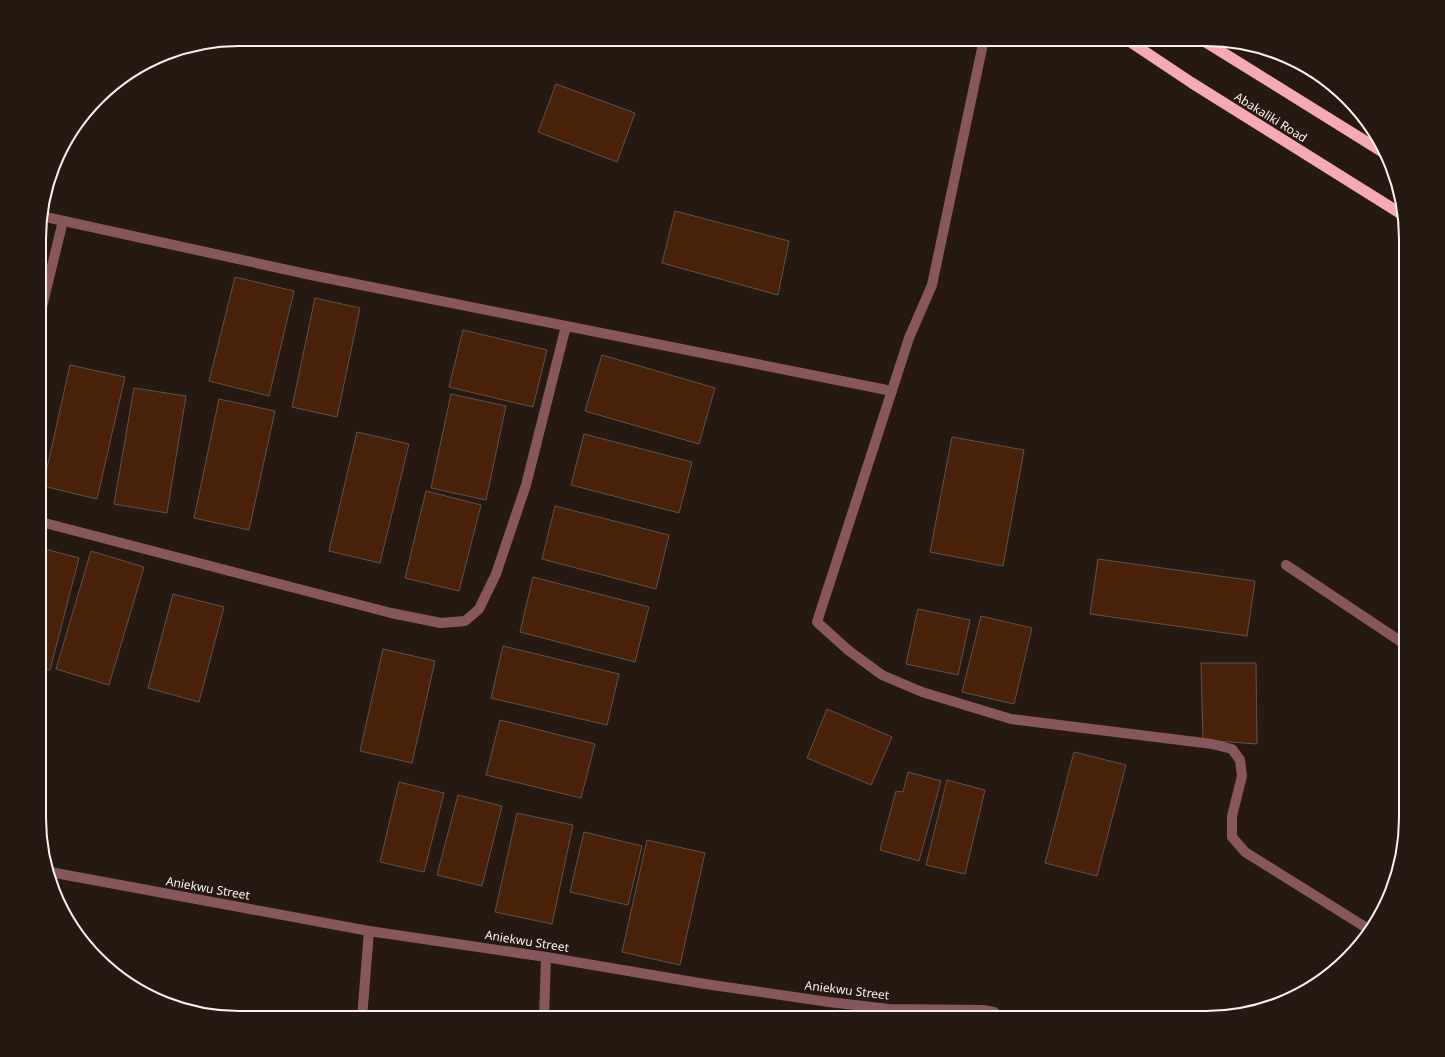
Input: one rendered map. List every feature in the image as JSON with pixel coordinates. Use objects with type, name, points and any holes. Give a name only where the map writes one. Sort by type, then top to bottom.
[{"type":"highway","name":"Abakaliki Road","points":[[1136,46],[1192,83],[1397,211]]},
{"type":"highway","points":[[1212,46],[1376,148]]},
{"type":"street","points":[[983,46],[932,285],[909,338],[817,622],[848,650],[882,675],[922,692],[1011,719],[1212,744],[1232,749],[1240,760],[1242,776],[1232,816],[1232,837],[1245,852],[1365,927]]},
{"type":"street","points":[[47,217],[310,275],[892,390]]},
{"type":"street","points":[[46,291],[63,221]]},
{"type":"street","points":[[46,523],[391,613],[441,623],[465,621],[479,609],[496,574],[524,493],[566,326]]},
{"type":"street","points":[[1286,565],[1399,640]]},
{"type":"street","name":"Aniekwu Street","points":[[54,873],[369,931],[546,957],[705,984],[889,1009],[988,1011]]},
{"type":"street","points":[[363,1011],[369,931]]},
{"type":"street","points":[[544,1011],[546,957]]},
{"type":"building","points":[[556,84],[635,113],[617,162],[538,132]]},
{"type":"building","points":[[675,211],[789,241],[778,295],[662,263]]},
{"type":"building","points":[[235,277],[294,291],[269,396],[209,381]]},
{"type":"building","points":[[315,298],[360,308],[337,417],[292,407]]},
{"type":"building","points":[[463,330],[547,350],[533,407],[449,387]]},
{"type":"building","points":[[602,355],[715,388],[699,444],[585,411]]},
{"type":"building","points":[[70,365],[125,377],[97,499],[46,487],[46,473]]},
{"type":"building","points":[[134,388],[186,396],[167,513],[114,504]]},
{"type":"building","points":[[451,394],[506,406],[486,500],[431,488]]},
{"type":"building","points":[[219,399],[275,411],[249,530],[194,518]]},
{"type":"building","points":[[357,432],[409,444],[380,563],[329,551]]},
{"type":"building","points":[[584,434],[692,462],[679,513],[571,485]]},
{"type":"building","points":[[952,437],[1024,450],[1003,566],[930,552]]},
{"type":"building","points":[[426,491],[481,505],[459,591],[405,578]]},
{"type":"building","points":[[555,506],[669,535],[656,589],[542,559]]},
{"type":"building","points":[[46,549],[79,558],[50,670],[46,669]]},
{"type":"building","points":[[91,551],[144,567],[109,685],[56,669]]},
{"type":"building","points":[[1098,559],[1255,581],[1247,636],[1090,614]]},
{"type":"building","points":[[533,577],[649,607],[635,662],[520,632]]},
{"type":"building","points":[[173,594],[224,607],[199,702],[148,688]]},
{"type":"building","points":[[918,609],[970,620],[958,675],[906,664]]},
{"type":"building","points":[[981,616],[1032,628],[1014,704],[962,692]]},
{"type":"building","points":[[503,646],[619,674],[607,725],[491,698]]},
{"type":"building","points":[[383,649],[435,661],[412,763],[360,751]]},
{"type":"building","points":[[1201,663],[1256,663],[1257,744],[1203,740]]},
{"type":"building","points":[[827,709],[892,737],[871,785],[807,758]]},
{"type":"building","points":[[500,720],[595,744],[581,798],[486,775]]},
{"type":"building","points":[[1074,752],[1126,765],[1097,876],[1045,863]]},
{"type":"building","points":[[908,772],[941,781],[919,861],[880,850],[896,791],[903,792]]},
{"type":"building","points":[[947,780],[985,790],[965,874],[926,865]]},
{"type":"building","points":[[399,782],[444,793],[424,872],[380,862]]},
{"type":"building","points":[[458,795],[502,806],[482,886],[437,875]]},
{"type":"building","points":[[517,813],[573,825],[552,924],[495,912]]},
{"type":"building","points":[[584,832],[642,846],[628,905],[570,892]]},
{"type":"building","points":[[647,840],[705,853],[680,965],[622,952]]}]
